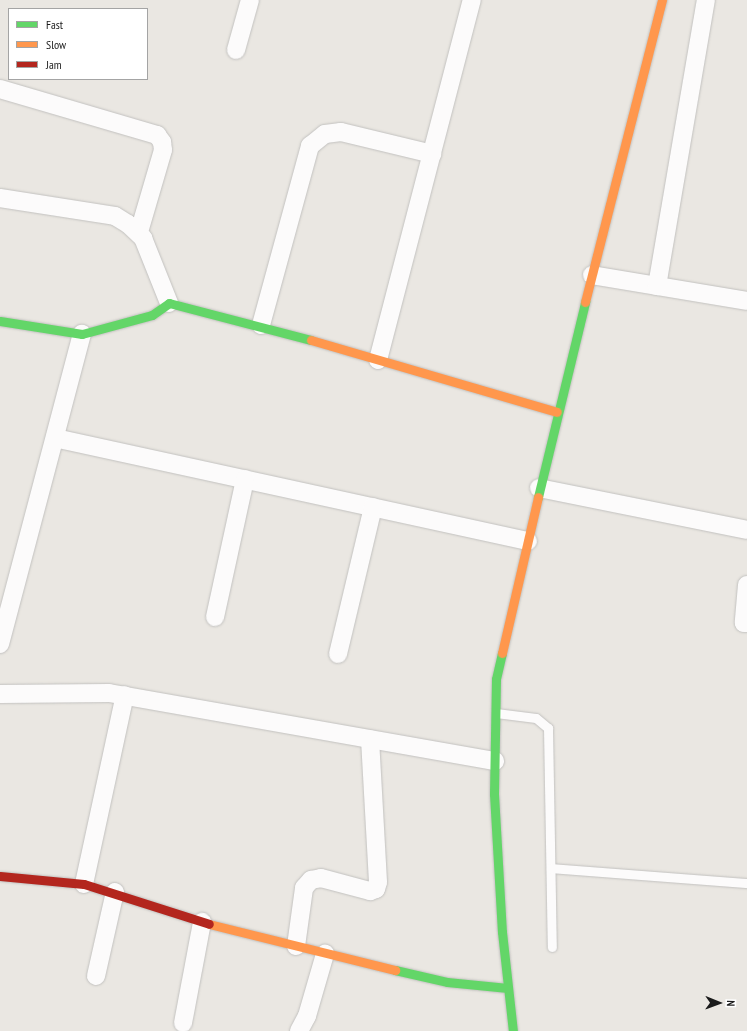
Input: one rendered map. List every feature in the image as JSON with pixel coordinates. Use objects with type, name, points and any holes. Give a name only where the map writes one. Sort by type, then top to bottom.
[{"type":"main road","points":[[513,1031],[501,924],[495,760],[496,679],[557,412],[592,275],[657,1]]},
{"type":"main road","points":[[0,321],[82,334],[152,315],[170,302],[261,324],[557,412]]},
{"type":"main road","points":[[0,876],[84,884],[115,892],[202,922],[325,954],[447,982],[508,988]]},
{"type":"street","points":[[236,50],[250,0]]},
{"type":"street","points":[[378,360],[472,0]]},
{"type":"street","points":[[657,286],[706,0]]},
{"type":"street","points":[[0,89],[157,135],[162,142],[163,150],[139,232]]},
{"type":"street","points":[[261,324],[310,146],[325,134],[341,132],[432,154]]},
{"type":"street","points":[[0,198],[115,216],[139,232],[170,302]]},
{"type":"street","points":[[592,275],[747,301]]},
{"type":"street","points":[[0,644],[82,334]]},
{"type":"street","points":[[55,438],[528,540]]},
{"type":"street","points":[[215,617],[245,479]]},
{"type":"street","points":[[540,488],[747,530]]},
{"type":"street","points":[[338,654],[373,507]]},
{"type":"street","points":[[747,585],[744,623],[747,623]]},
{"type":"street","points":[[0,694],[109,692],[495,760]]},
{"type":"street","points":[[84,884],[125,695]]},
{"type":"street","points":[[296,946],[304,888],[311,880],[321,878],[370,891],[376,889],[370,738]]},
{"type":"street","points":[[96,976],[115,892]]},
{"type":"street","points":[[182,1023],[202,922]]},
{"type":"street","points":[[299,1031],[307,1016],[325,954]]},
{"type":"lane","points":[[496,713],[536,718],[548,728],[552,947]]},
{"type":"lane","points":[[551,868],[747,883]]},
{"type":"traffic: fast","points":[[538,497],[585,302]]},
{"type":"traffic: fast","points":[[0,321],[82,334],[152,315],[169,303],[311,340]]},
{"type":"traffic: fast","points":[[502,653],[496,679],[494,794],[502,932],[513,1031]]},
{"type":"traffic: fast","points":[[395,970],[447,982],[508,988]]},
{"type":"traffic: slow","points":[[585,302],[662,0]]},
{"type":"traffic: slow","points":[[311,340],[557,412]]},
{"type":"traffic: slow","points":[[502,653],[538,497]]},
{"type":"traffic: slow","points":[[209,924],[395,970]]},
{"type":"traffic: jam","points":[[0,876],[84,884],[209,924]]}]
